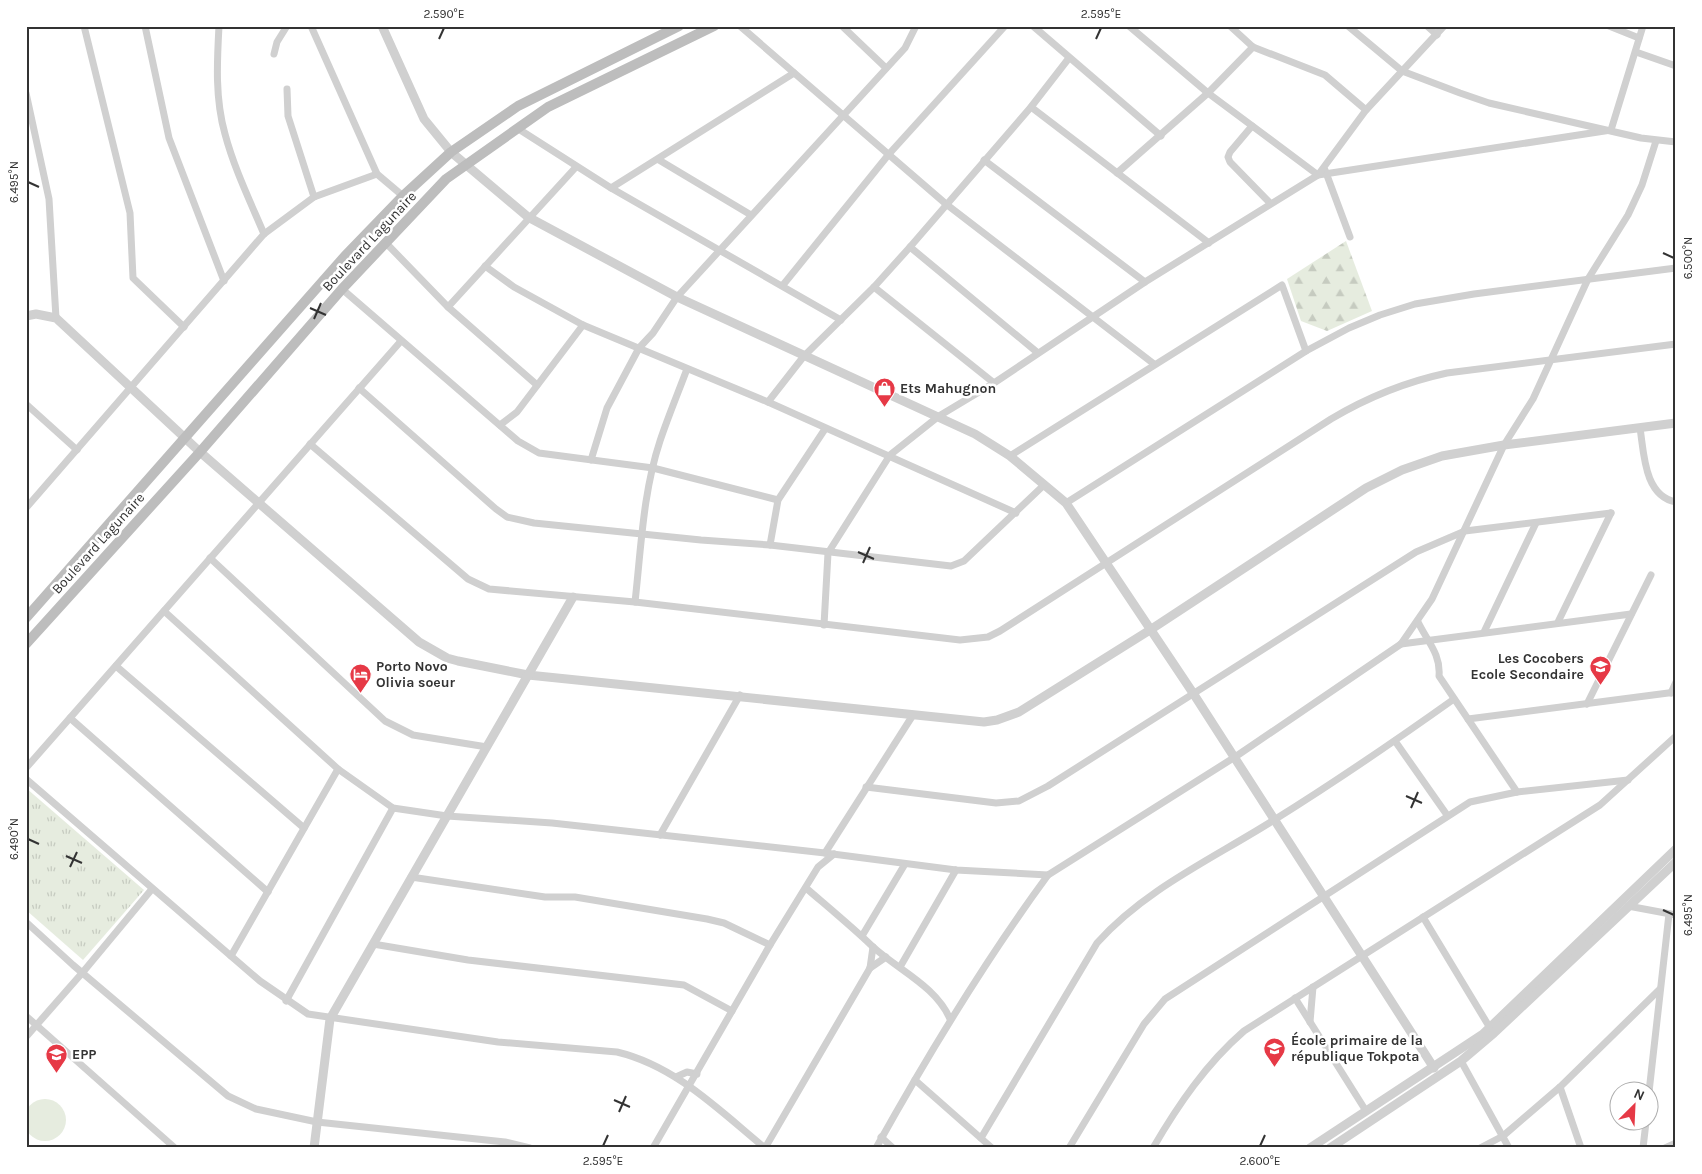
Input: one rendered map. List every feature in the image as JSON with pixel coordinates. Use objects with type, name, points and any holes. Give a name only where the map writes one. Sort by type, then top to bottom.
[{"type":"main road","name":"Boulevard Lagunaire","points":[[26,644],[200,452],[342,289],[446,179],[548,107],[714,26]]},
{"type":"main road","name":"Boulevard Lagunaire","points":[[26,618],[186,439],[345,256],[403,196],[451,152],[518,106],[675,27]]},
{"type":"street","points":[[84,26],[130,213],[133,278],[184,327]]},
{"type":"street","points":[[145,26],[169,138],[224,281]]},
{"type":"street","points":[[219,26],[217,74],[224,132],[235,165],[264,234]]},
{"type":"street","points":[[274,54],[277,42],[287,26]]},
{"type":"street","points":[[311,26],[377,174],[403,196]]},
{"type":"street","points":[[382,26],[424,119],[451,152],[528,217],[676,298],[975,434],[1010,456],[1066,504],[1235,757],[1434,1068]]},
{"type":"street","points":[[740,26],[946,204],[1154,364]]},
{"type":"street","points":[[842,26],[886,68]]},
{"type":"street","points":[[591,460],[607,408],[639,348],[653,333],[676,298],[905,48],[916,26]]},
{"type":"street","points":[[783,286],[889,154],[1005,26]]},
{"type":"street","points":[[1033,26],[1161,136]]},
{"type":"street","points":[[1129,26],[1208,93],[1318,175]]},
{"type":"street","points":[[1230,26],[1254,47],[1325,75],[1366,110]]},
{"type":"street","points":[[1348,26],[1402,70],[1489,103],[1656,141],[1676,142]]},
{"type":"street","points":[[1428,26],[1437,34]]},
{"type":"street","points":[[1325,171],[1366,110],[1444,26]]},
{"type":"street","points":[[1610,26],[1639,38]]},
{"type":"street","points":[[1611,130],[1643,26]]},
{"type":"street","points":[[1117,173],[1208,93],[1254,47]]},
{"type":"street","points":[[1636,52],[1676,66]]},
{"type":"street","points":[[768,402],[804,356],[874,287],[910,247],[1032,107],[1069,58]]},
{"type":"street","points":[[611,188],[659,160],[794,73]]},
{"type":"street","points":[[287,89],[288,116],[314,197]]},
{"type":"street","points":[[26,93],[49,199],[56,318]]},
{"type":"street","points":[[1032,107],[1209,243]]},
{"type":"street","points":[[1252,126],[1228,157],[1230,162],[1270,203]]},
{"type":"street","points":[[517,128],[611,188],[841,320]]},
{"type":"street","points":[[824,625],[828,553],[890,455],[939,416],[994,383],[1092,316],[1270,203],[1325,171],[1611,130]]},
{"type":"street","points":[[876,1148],[959,1004],[1002,938],[1048,874],[1235,757],[1401,644],[1418,622],[1432,599],[1466,531],[1504,445],[1533,398],[1588,279],[1628,215],[1642,185],[1656,141]]},
{"type":"street","points":[[659,160],[751,215]]},
{"type":"street","points":[[984,160],[1145,282]]},
{"type":"street","points":[[448,307],[528,217],[576,167]]},
{"type":"street","points":[[1325,171],[1350,237]]},
{"type":"street","points":[[28,503],[77,450],[264,234],[314,197],[377,174]]},
{"type":"street","points":[[385,242],[448,307],[537,384]]},
{"type":"street","points":[[910,247],[1038,353]]},
{"type":"street","points":[[484,266],[514,288],[583,325],[768,402],[1016,513]]},
{"type":"street","points":[[1066,504],[1306,351],[1366,320],[1415,304],[1676,268]]},
{"type":"street","points":[[1010,456],[1282,285],[1306,351]]},
{"type":"street","points":[[874,287],[994,383]]},
{"type":"street","points":[[342,289],[526,447],[539,453],[653,468],[778,500]]},
{"type":"street","points":[[26,316],[36,314],[56,318],[200,452],[419,642],[458,662],[528,675],[740,695],[984,722],[1009,716],[1150,630],[1383,478],[1419,462],[1504,445],[1676,423]]},
{"type":"street","points":[[500,424],[517,412],[583,325]]},
{"type":"street","points":[[26,768],[401,340]]},
{"type":"street","points":[[310,444],[479,586],[489,589],[635,602],[960,640],[988,637],[1012,624],[1106,562],[1358,403],[1418,379],[1447,373],[1676,344]]},
{"type":"street","points":[[635,602],[642,534],[653,468],[660,442],[687,369]]},
{"type":"street","points":[[359,388],[507,517],[534,523],[770,545],[951,566],[964,561],[1044,485]]},
{"type":"street","points":[[26,404],[77,450]]},
{"type":"street","points":[[1640,428],[1650,479],[1659,494],[1675,501]]},
{"type":"street","points":[[770,545],[778,500],[825,429]]},
{"type":"street","points":[[866,787],[983,803],[1018,801],[1048,786],[1402,558],[1466,531],[1611,513],[1558,622]]},
{"type":"street","points":[[1484,632],[1536,523]]},
{"type":"street","points":[[210,558],[389,724],[404,732],[426,738],[487,747]]},
{"type":"street","points":[[1587,704],[1651,575]]},
{"type":"street","points":[[314,1148],[330,1018],[573,597]]},
{"type":"street","points":[[164,611],[338,769],[393,808],[447,816],[552,823],[825,852],[956,870],[1048,874]]},
{"type":"street","points":[[1401,644],[1558,622],[1631,614]]},
{"type":"street","points":[[1418,622],[1440,661],[1439,676],[1517,792]]},
{"type":"street","points":[[116,666],[304,828]]},
{"type":"street","points":[[1468,719],[1673,692],[1676,682]]},
{"type":"street","points":[[660,835],[740,695]]},
{"type":"street","points":[[981,1138],[1097,943],[1118,919],[1152,894],[1275,820],[1395,741],[1454,699]]},
{"type":"street","points":[[825,852],[913,714]]},
{"type":"street","points":[[70,718],[268,892]]},
{"type":"street","points":[[1153,1148],[1181,1102],[1220,1052],[1244,1031],[1600,805],[1676,736]]},
{"type":"street","points":[[1395,741],[1447,815]]},
{"type":"street","points":[[231,956],[338,769]]},
{"type":"street","points":[[26,779],[231,956],[286,1001],[308,1014],[498,1042],[617,1052],[632,1056],[691,1086],[765,1148],[870,968],[873,947]]},
{"type":"street","points":[[1069,1148],[1144,1024],[1165,999],[1447,815],[1477,798],[1628,780]]},
{"type":"street","points":[[286,1001],[393,808]]},
{"type":"street","points":[[1310,1148],[1434,1068],[1490,1028],[1676,849]]},
{"type":"street","points":[[814,851],[818,867]]},
{"type":"street","points":[[653,1148],[691,1086],[765,953],[818,867],[834,854]]},
{"type":"street","points":[[1330,1148],[1461,1060],[1494,1033],[1676,862]]},
{"type":"street","points":[[862,936],[905,864]]},
{"type":"street","points":[[900,967],[956,870]]},
{"type":"street","points":[[411,878],[535,896],[575,897],[698,917],[724,923],[770,945]]},
{"type":"street","points":[[26,1037],[83,972],[152,888]]},
{"type":"street","points":[[806,888],[873,947],[900,967],[943,1004],[950,1019]]},
{"type":"street","points":[[1628,906],[1672,914],[1660,989],[1650,1082]]},
{"type":"street","points":[[1424,917],[1490,1028]]},
{"type":"street","points":[[26,922],[228,1096],[256,1109],[317,1122],[505,1142],[530,1148]]},
{"type":"street","points":[[759,941],[765,953]]},
{"type":"street","points":[[373,944],[468,960],[684,985],[732,1011]]},
{"type":"street","points":[[870,968],[886,957]]},
{"type":"street","points":[[1310,1022],[1313,987]]},
{"type":"street","points":[[1480,1148],[1503,1136],[1560,1087],[1660,989]]},
{"type":"street","points":[[1295,998],[1366,1111]]},
{"type":"street","points":[[943,1004],[959,1004]]},
{"type":"street","points":[[26,1016],[174,1147]]},
{"type":"street","points":[[1461,1060],[1509,1148]]},
{"type":"street","points":[[676,1077],[687,1072],[697,1074]]},
{"type":"street","points":[[915,1080],[992,1148]]},
{"type":"street","points":[[1560,1087],[1581,1148]]},
{"type":"street","points":[[1643,1148],[1645,1132]]},
{"type":"street","points":[[882,1137],[893,1148]]},
{"type":"street","points":[[1665,1148],[1676,1143]]},
{"type":"green space","points":[[1346,241],[1372,311],[1327,331],[1301,321],[1287,279]]},
{"type":"green space","points":[[26,788],[144,890],[83,960],[26,910]]},
{"type":"green space","points":[[49,1099],[57,1102],[63,1108],[66,1120],[63,1132],[57,1138],[41,1141],[33,1138],[27,1132],[24,1116],[27,1108],[33,1102]]},
{"type":"place","name":"Ets Mahugnon","points":[[884,407]]},
{"type":"place","name":"Les Cocobers Ecole Secondaire","points":[[1600,685]]},
{"type":"place","name":"Porto Novo Olivia soeur","points":[[360,693]]},
{"type":"place","name":"École primaire de la république Tokpota","points":[[1275,1067]]},
{"type":"place","name":"EPP","points":[[56,1073]]}]
